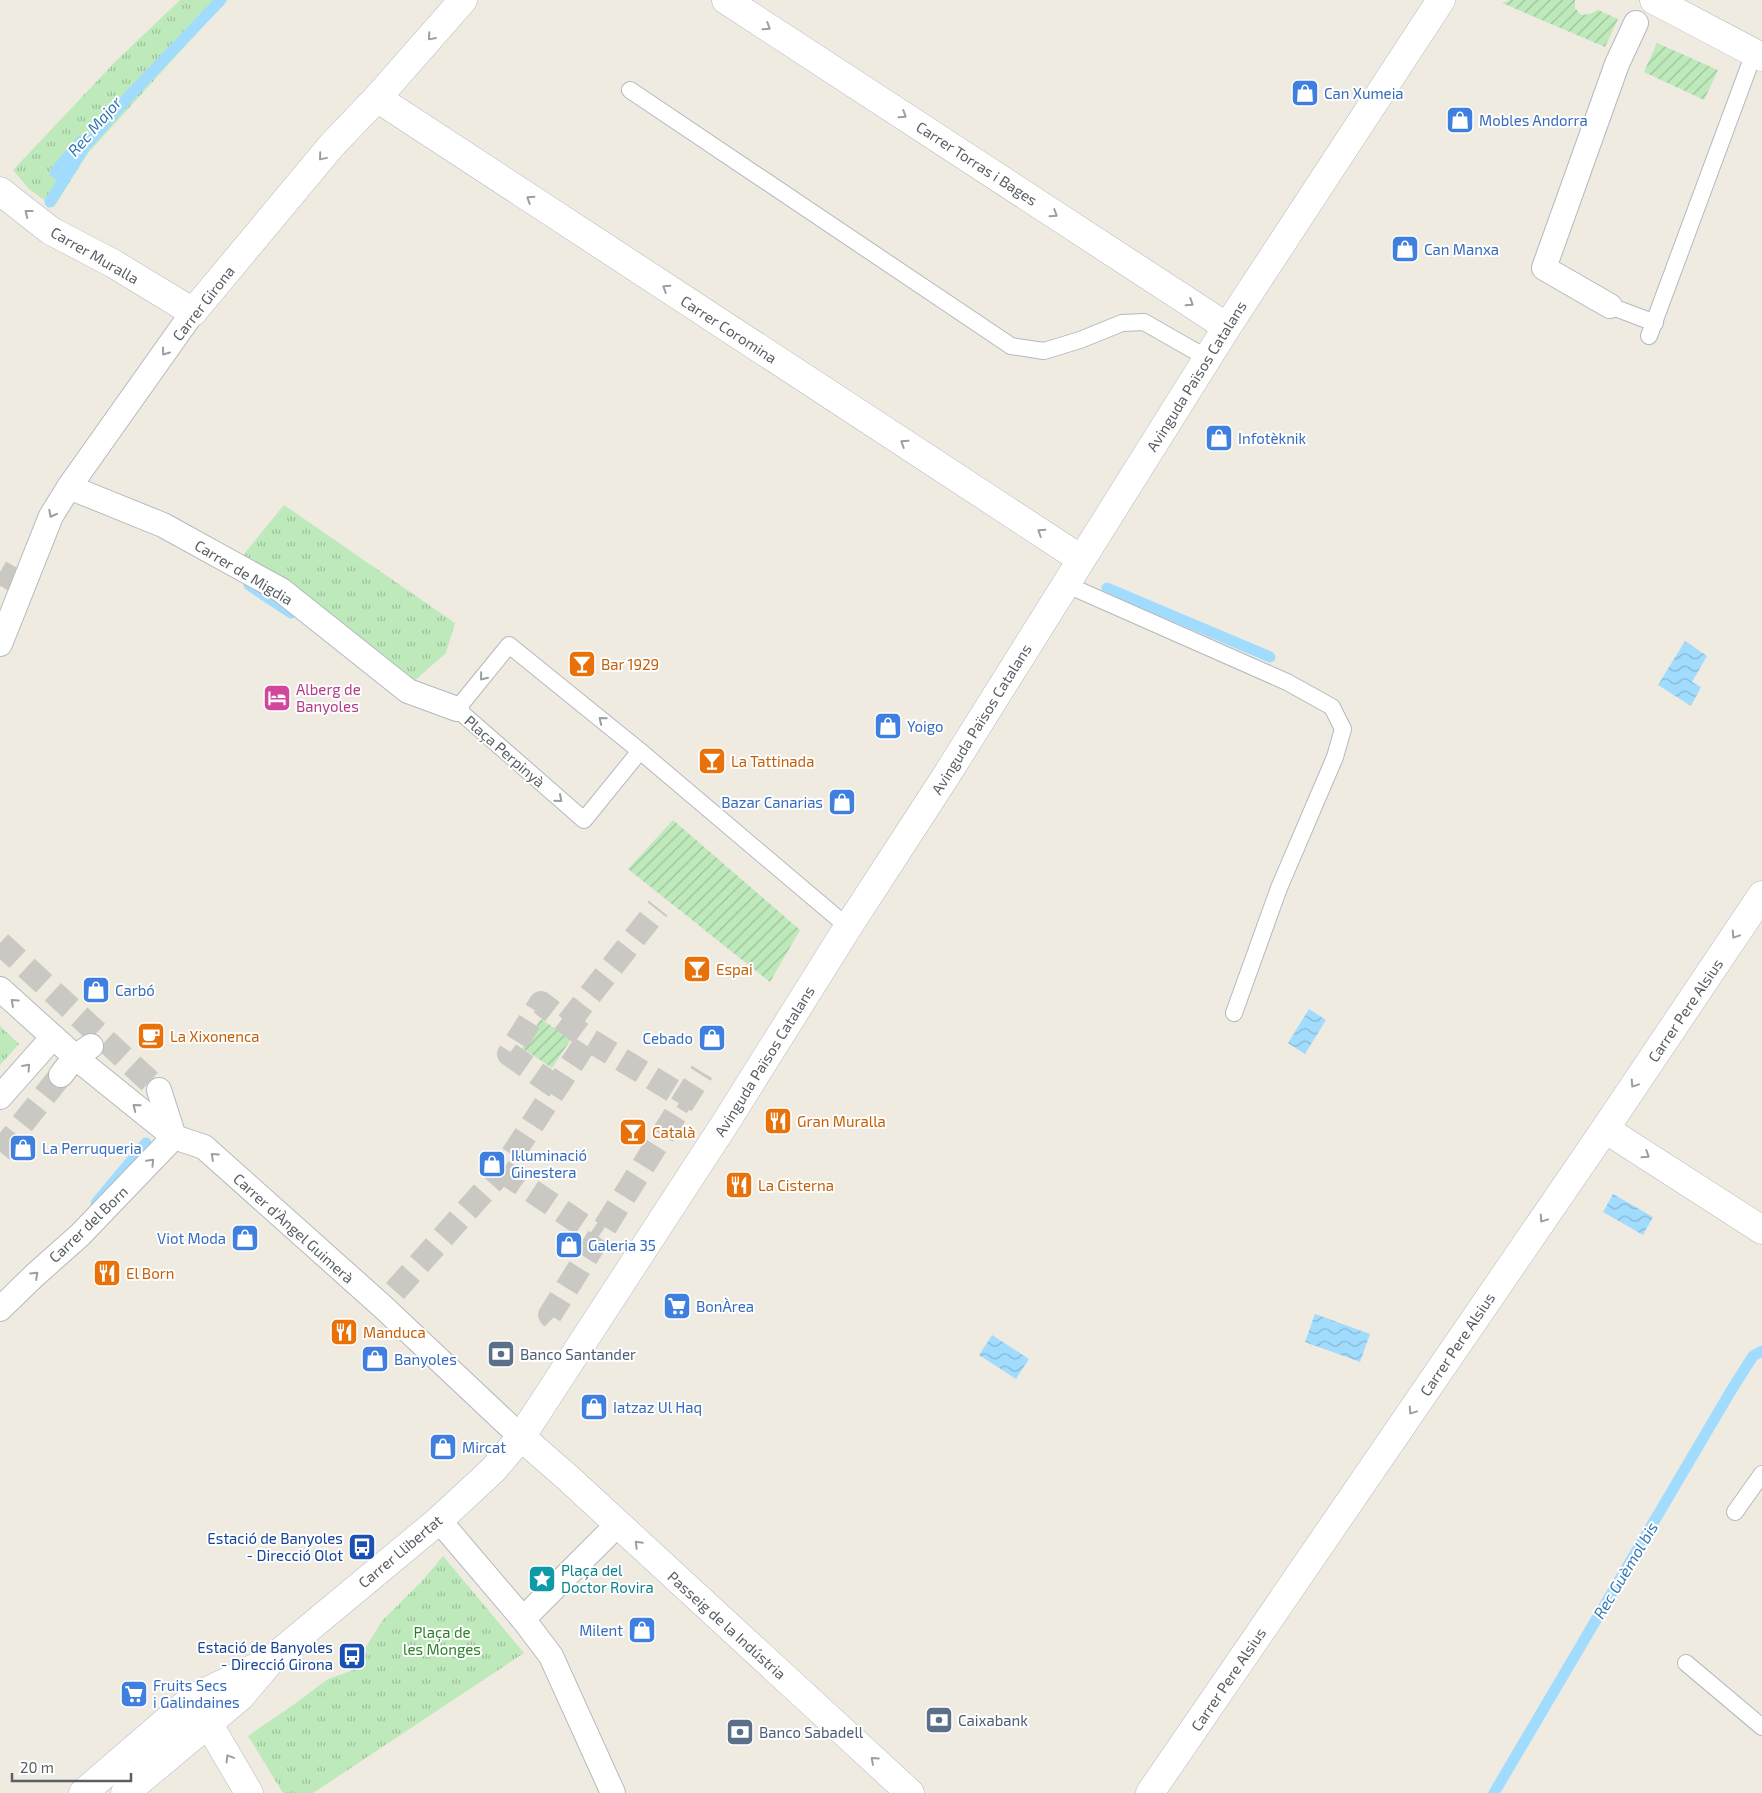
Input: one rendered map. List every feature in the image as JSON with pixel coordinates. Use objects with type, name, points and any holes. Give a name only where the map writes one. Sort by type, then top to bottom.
[{"type":"street","name":"Carrer Girona","points":[[0,644],[21,584],[51,516],[68,487],[193,312],[332,145],[377,98],[463,0]]},
{"type":"street","name":"Carrer Torras i Bages","points":[[726,0],[1227,327]]},
{"type":"street","name":"Avinguda Països Catalans","points":[[522,1438],[726,1122],[848,926],[946,776],[1207,358],[1441,0]]},
{"type":"street","points":[[1654,0],[1758,55]]},
{"type":"street","points":[[1610,306],[1544,268],[1617,64],[1636,23]]},
{"type":"street","name":"Carrer Coromina","points":[[377,98],[1081,559]]},
{"type":"street","name":"Carrer Muralla","points":[[0,191],[50,231],[114,264],[193,312]]},
{"type":"street","name":"Carrer de Migdia","points":[[68,487],[163,525],[281,590],[408,691],[457,709]]},
{"type":"street","name":"Carrer Pere Alsius","points":[[1150,1793],[1605,1129],[1762,894]]},
{"type":"street","name":"Carrer d'Àngel Guimerà","points":[[0,990],[76,1059],[174,1137],[204,1147],[316,1247],[388,1299],[522,1438]]},
{"type":"street","points":[[0,1097],[53,1037]]},
{"type":"street","points":[[159,1090],[174,1137]]},
{"type":"street","points":[[1605,1129],[1762,1230]]},
{"type":"street","name":"Carrer del Born","points":[[0,1310],[35,1275],[80,1236],[174,1137]]},
{"type":"street","name":"Carrer Llibertat","points":[[83,1793],[201,1710],[240,1697],[273,1658],[438,1521],[493,1470],[522,1438]]},
{"type":"street","name":"Passeig de la Indústria","points":[[522,1438],[910,1793]]},
{"type":"street","points":[[438,1521],[523,1619],[551,1656],[613,1793]]},
{"type":"street","points":[[523,1619],[618,1524]]},
{"type":"street","name":"Carrer Llibertat","points":[[124,1793],[230,1679],[273,1658]]},
{"type":"street","points":[[102,1793],[201,1710],[250,1793]]},
{"type":"lane","points":[[1610,306],[1652,329],[1758,55]]},
{"type":"lane","points":[[630,90],[1011,346],[1044,351],[1080,340],[1122,323],[1144,322],[1207,358]]},
{"type":"lane","points":[[1065,584],[1288,682],[1332,707],[1343,729],[1335,757],[1278,888],[1234,1013]]},
{"type":"lane","name":"Plaça Perpinyà","points":[[640,750],[584,820],[457,709],[509,645],[640,750],[848,926]]},
{"type":"lane","points":[[1735,1512],[1762,1474]]},
{"type":"lane","points":[[1686,1663],[1762,1728]]},
{"type":"green space","points":[[180,0],[227,0],[88,153],[54,207],[29,189],[13,170],[115,62]]},
{"type":"green space","points":[[1510,0],[1575,0],[1575,8],[1581,15],[1590,14],[1598,10],[1618,19],[1605,47],[1502,3]]},
{"type":"green space","points":[[1657,43],[1718,70],[1704,100],[1644,72]]},
{"type":"green space","points":[[284,505],[455,623],[446,653],[413,682],[240,559]]},
{"type":"green space","points":[[673,820],[800,930],[770,982],[628,869]]},
{"type":"green space","points":[[541,1019],[571,1039],[552,1068],[522,1048]]},
{"type":"green space","points":[[0,1026],[19,1044],[0,1065]]},
{"type":"green space","name":"Plaça de les Monges","points":[[443,1556],[524,1653],[313,1793],[283,1793],[248,1736],[328,1679],[351,1671],[382,1621],[422,1581]]},
{"type":"water","points":[[1685,641],[1707,656],[1692,682],[1701,687],[1691,706],[1658,685]]},
{"type":"water","points":[[1309,1009],[1326,1020],[1305,1054],[1288,1043]]},
{"type":"water","points":[[1613,1194],[1653,1217],[1643,1235],[1603,1212]]},
{"type":"water","points":[[1315,1314],[1370,1334],[1360,1362],[1305,1342]]},
{"type":"water","points":[[992,1335],[1029,1359],[1016,1379],[979,1355]]},
{"type":"waterway","name":"Rec Major","points":[[50,202],[85,146],[132,93],[221,0]]},
{"type":"waterway","name":"Rec Major","points":[[64,179],[55,172],[81,141]]},
{"type":"waterway","points":[[249,585],[291,613]]},
{"type":"waterway","points":[[1107,588],[1270,657]]},
{"type":"waterway","points":[[96,1203],[146,1143]]},
{"type":"waterway","name":"Rec Guèmol bis","points":[[1494,1793],[1732,1389],[1753,1356],[1762,1351]]},
{"type":"tunnel","points":[[0,572],[19,583]]},
{"type":"tunnel","points":[[568,1023],[658,908]]},
{"type":"tunnel","points":[[0,943],[159,1090]]},
{"type":"tunnel","points":[[556,1087],[509,1054],[541,1003],[588,1039],[693,1103]]},
{"type":"tunnel","points":[[395,1291],[502,1171],[588,1039]]},
{"type":"tunnel","points":[[553,1318],[550,1315],[702,1072]]},
{"type":"tunnel","points":[[0,1152],[61,1075]]},
{"type":"tunnel","points":[[502,1171],[599,1236]]},
{"type":"place","name":"Can Xumeia","points":[[1305,93]]},
{"type":"place","name":"Mobles Andorra","points":[[1460,120]]},
{"type":"place","name":"Can Manxa","points":[[1405,249]]},
{"type":"place","name":"Infotèknik","points":[[1219,438]]},
{"type":"place","name":"Bar 1929","points":[[582,664]]},
{"type":"place","name":"Alberg de Banyoles","points":[[277,698]]},
{"type":"place","name":"Yoigo","points":[[888,726]]},
{"type":"place","name":"La Tattinada","points":[[712,761]]},
{"type":"place","name":"Bazar Canarias","points":[[842,802]]},
{"type":"place","name":"Espai","points":[[697,969]]},
{"type":"place","name":"Carbó","points":[[96,990]]},
{"type":"place","name":"La Xixonenca","points":[[151,1036]]},
{"type":"place","name":"Cebado","points":[[712,1038]]},
{"type":"place","name":"Gran Muralla","points":[[778,1121]]},
{"type":"place","name":"Català","points":[[633,1132]]},
{"type":"place","name":"La Perruqueria","points":[[23,1148]]},
{"type":"place","name":"Il·luminació Ginestera","points":[[492,1164]]},
{"type":"place","name":"La Cisterna","points":[[739,1185]]},
{"type":"place","name":"Viot Moda","points":[[245,1238]]},
{"type":"place","name":"Galeria 35","points":[[569,1245]]},
{"type":"place","name":"El Born","points":[[107,1273]]},
{"type":"place","name":"BonÀrea","points":[[677,1306]]},
{"type":"place","name":"Manduca","points":[[344,1332]]},
{"type":"place","name":"Banco Santander","points":[[501,1354]]},
{"type":"place","name":"Banyoles","points":[[375,1359]]},
{"type":"place","name":"Iatzaz Ul Haq","points":[[594,1407]]},
{"type":"place","name":"Mircat","points":[[443,1447]]},
{"type":"place","name":"Estació de Banyoles - Direcció Olot","points":[[362,1547]]},
{"type":"place","name":"Plaça del Doctor Rovira","points":[[542,1579]]},
{"type":"place","name":"Milent","points":[[642,1630]]},
{"type":"place","name":"Estació de Banyoles - Direcció Girona","points":[[352,1656]]},
{"type":"place","name":"Fruits Secs i Galindaines","points":[[134,1694]]},
{"type":"place","name":"Caixabank","points":[[939,1720]]},
{"type":"place","name":"Banco Sabadell","points":[[740,1732]]}]
